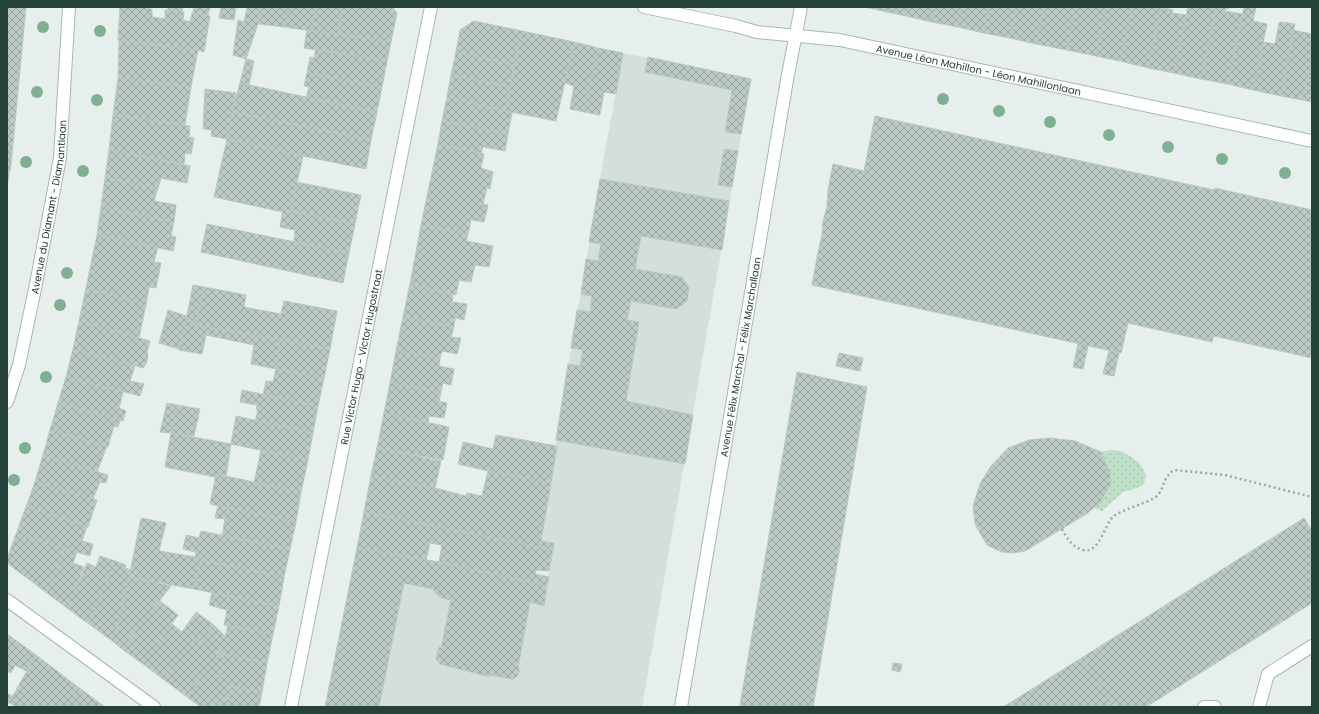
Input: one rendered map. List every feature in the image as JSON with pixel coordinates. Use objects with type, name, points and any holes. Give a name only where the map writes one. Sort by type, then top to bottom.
[{"type":"street","name":"Avenue du Diamant - Diamantlaan","points":[[7,402],[18,365],[36,284],[60,158],[69,7]]},
{"type":"street","name":"Rue Victor Hugo - Victor Hugostraat","points":[[291,707],[431,7]]},
{"type":"street","name":"Avenue Léon Mahillon - Léon Mahillonlaan","points":[[644,7],[736,26],[757,32],[840,40],[1312,141]]},
{"type":"street","name":"Avenue Félix Marchal - Félix Marchallaan","points":[[681,707],[801,7]]},
{"type":"street","points":[[7,600],[154,707]]},
{"type":"street","points":[[1259,707],[1268,674],[1312,646]]},
{"type":"street","points":[[1204,707],[1215,707]]},
{"type":"path","points":[[1062,529],[1068,541],[1076,548],[1086,550],[1095,546],[1113,517],[1158,496],[1168,474],[1174,470],[1225,475],[1312,497]]},
{"type":"shaded area","points":[[623,53],[751,79],[642,707],[325,707],[357,548],[547,586],[554,544],[541,541],[557,446],[556,440]]},
{"type":"green space","points":[[1111,450],[1120,451],[1132,457],[1140,464],[1146,475],[1144,484],[1138,488],[1123,492],[1102,511],[1094,508],[1111,484],[1110,473],[1101,452]]},
{"type":"building","points":[[7,7],[26,7],[15,123],[7,122]]},
{"type":"building","points":[[120,7],[148,7],[152,10],[152,17],[165,19],[165,10],[184,12],[183,20],[190,22],[192,13],[210,16],[204,52],[118,40]]},
{"type":"building","points":[[168,7],[183,7],[182,12],[168,10]]},
{"type":"building","points":[[194,7],[210,7],[208,15],[193,13]]},
{"type":"building","points":[[221,7],[236,7],[234,20],[219,18]]},
{"type":"building","points":[[247,7],[262,7],[246,59],[233,55],[238,20],[244,22]]},
{"type":"building","points":[[262,7],[289,7],[285,27],[258,24]]},
{"type":"building","points":[[289,7],[316,7],[311,31],[285,27]]},
{"type":"building","points":[[316,7],[342,7],[338,34],[311,31]]},
{"type":"building","points":[[342,7],[392,7],[397,13],[391,42],[338,34]]},
{"type":"building","points":[[864,7],[908,7],[906,16]]},
{"type":"building","points":[[908,7],[936,7],[932,22],[906,16]]},
{"type":"building","points":[[936,7],[962,7],[958,27],[932,22]]},
{"type":"building","points":[[962,7],[989,7],[984,33],[958,27]]},
{"type":"building","points":[[989,7],[1016,7],[1010,38],[984,33]]},
{"type":"building","points":[[1016,7],[1044,7],[1036,44],[1010,38]]},
{"type":"building","points":[[1044,7],[1075,7],[1067,50],[1036,44]]},
{"type":"building","points":[[1075,7],[1106,7],[1096,56],[1067,50]]},
{"type":"building","points":[[1106,7],[1132,7],[1120,61],[1096,56]]},
{"type":"building","points":[[1132,7],[1161,7],[1148,68],[1120,61]]},
{"type":"building","points":[[1161,7],[1173,10],[1172,13],[1186,15],[1174,73],[1148,68]]},
{"type":"building","points":[[1188,7],[1206,7],[1216,9],[1201,79],[1174,73]]},
{"type":"building","points":[[1216,7],[1229,7],[1228,9],[1226,8],[1225,11],[1242,14],[1228,84],[1201,79]]},
{"type":"building","points":[[1244,7],[1256,8],[1253,21],[1267,24],[1253,90],[1228,84]]},
{"type":"building","points":[[474,21],[522,31],[514,65],[456,52],[460,30]]},
{"type":"building","points":[[1279,23],[1295,24],[1281,96],[1253,90],[1263,42],[1275,44]]},
{"type":"building","points":[[307,30],[391,42],[387,61],[304,48]]},
{"type":"building","points":[[1293,30],[1312,34],[1312,61],[1302,100],[1281,96]]},
{"type":"building","points":[[522,31],[574,42],[556,121],[505,111]]},
{"type":"building","points":[[119,40],[198,50],[191,87],[118,78]]},
{"type":"building","points":[[574,42],[598,48],[584,112],[570,109],[574,86],[565,83]]},
{"type":"building","points":[[598,48],[623,53],[616,94],[604,92],[600,115],[584,112]]},
{"type":"building","points":[[316,49],[387,61],[382,87],[307,73],[310,57],[314,58]]},
{"type":"building","points":[[456,52],[514,65],[510,87],[451,75]]},
{"type":"building","points":[[648,57],[751,79],[741,134],[725,132],[732,90],[645,72]]},
{"type":"building","points":[[246,59],[254,61],[249,85],[240,83]]},
{"type":"building","points":[[1312,61],[1312,102],[1302,100]]},
{"type":"building","points":[[307,73],[382,87],[377,112],[306,98],[309,87],[304,86]]},
{"type":"building","points":[[451,75],[510,87],[505,111],[447,97]]},
{"type":"building","points":[[118,78],[191,87],[185,125],[113,115]]},
{"type":"building","points":[[240,83],[377,112],[371,140],[232,112]]},
{"type":"building","points":[[205,89],[236,93],[227,139],[211,136],[212,130],[203,129]]},
{"type":"building","points":[[447,97],[512,113],[508,134],[442,121]]},
{"type":"building","points":[[232,112],[371,140],[366,169],[227,139]]},
{"type":"building","points":[[113,115],[190,126],[189,137],[194,138],[191,154],[185,153],[184,164],[109,150]]},
{"type":"building","points":[[875,116],[1312,210],[1312,358],[1214,336],[1212,342],[1128,323],[1121,353],[812,285],[822,235],[823,221],[827,207],[828,190],[833,164],[864,171]]},
{"type":"building","points":[[442,121],[508,134],[505,151],[483,147],[481,153],[438,144]]},
{"type":"building","points":[[7,122],[15,123],[11,164],[7,163]]},
{"type":"building","points":[[227,139],[303,156],[291,211],[283,209],[283,212],[214,197]]},
{"type":"building","points":[[438,144],[484,154],[481,168],[493,172],[490,189],[487,188],[483,204],[488,205],[484,222],[471,220],[468,234],[421,225]]},
{"type":"building","points":[[724,149],[738,151],[732,187],[718,185]]},
{"type":"building","points":[[109,150],[190,166],[187,183],[161,178],[158,188],[105,178]]},
{"type":"building","points":[[7,163],[11,164],[7,187]]},
{"type":"building","points":[[105,178],[158,188],[154,201],[176,205],[174,222],[101,207]]},
{"type":"building","points":[[600,179],[729,201],[722,250],[641,236],[635,269],[682,277],[689,288],[687,301],[676,309],[631,301],[627,320],[639,322],[626,401],[693,415],[685,464],[556,440],[568,364],[580,366],[583,350],[571,348],[577,310],[590,312],[592,296],[581,294],[586,259],[598,261],[601,244],[589,242]]},
{"type":"building","points":[[296,182],[361,195],[355,224],[291,211]]},
{"type":"building","points":[[101,207],[174,222],[171,236],[176,237],[173,251],[97,235]]},
{"type":"building","points":[[283,209],[355,224],[349,253],[294,242],[295,230],[280,227]]},
{"type":"building","points":[[207,224],[349,253],[343,283],[201,252]]},
{"type":"building","points":[[421,225],[468,234],[466,241],[493,246],[489,267],[475,265],[471,282],[459,280],[456,295],[410,284]]},
{"type":"building","points":[[97,235],[158,247],[154,262],[161,263],[156,288],[149,287],[146,305],[86,288]]},
{"type":"building","points":[[410,284],[453,295],[452,302],[467,304],[464,320],[455,318],[454,327],[403,317]]},
{"type":"building","points":[[193,285],[204,287],[196,322],[186,320]]},
{"type":"building","points":[[204,287],[246,295],[244,307],[281,314],[284,301],[337,311],[330,349],[196,325]]},
{"type":"building","points":[[86,288],[146,305],[139,338],[79,321]]},
{"type":"building","points":[[168,310],[187,316],[179,349],[159,343]]},
{"type":"building","points":[[403,317],[454,327],[451,337],[461,338],[457,354],[442,351],[440,358],[396,351]]},
{"type":"building","points":[[186,320],[196,322],[196,325],[280,340],[276,369],[251,364],[254,345],[206,335],[202,354],[179,350]]},
{"type":"building","points":[[79,321],[150,341],[146,364],[143,368],[73,349]]},
{"type":"building","points":[[280,340],[330,349],[324,378],[276,369]]},
{"type":"building","points":[[1078,344],[1088,346],[1083,369],[1073,367]]},
{"type":"building","points":[[73,349],[135,366],[130,381],[144,384],[140,396],[66,377]]},
{"type":"building","points":[[396,351],[440,358],[439,366],[454,369],[451,385],[443,383],[441,392],[390,383]]},
{"type":"building","points":[[1109,351],[1119,353],[1114,376],[1103,374]]},
{"type":"building","points":[[839,353],[863,358],[860,371],[836,366]]},
{"type":"building","points":[[276,369],[324,378],[318,406],[263,395],[266,381],[273,382]]},
{"type":"building","points":[[797,372],[867,387],[813,707],[750,707],[740,705]]},
{"type":"building","points":[[66,377],[123,392],[119,408],[126,411],[123,421],[58,403]]},
{"type":"building","points":[[390,383],[441,392],[439,401],[447,403],[444,418],[429,416],[428,423],[384,413]]},
{"type":"building","points":[[242,390],[318,406],[313,433],[255,421],[258,410],[256,410],[257,405],[240,402]]},
{"type":"building","points":[[58,403],[120,420],[118,427],[114,426],[108,447],[50,430]]},
{"type":"building","points":[[167,403],[177,405],[171,433],[160,432]]},
{"type":"building","points":[[177,405],[200,409],[194,436],[171,433]]},
{"type":"building","points":[[384,413],[449,427],[443,460],[377,448]]},
{"type":"building","points":[[236,416],[313,433],[308,460],[231,444]]},
{"type":"building","points":[[50,430],[107,446],[97,472],[43,455]]},
{"type":"building","points":[[171,433],[231,444],[226,477],[216,474],[215,477],[165,467]]},
{"type":"building","points":[[496,435],[557,446],[551,483],[458,464],[463,442],[493,449]]},
{"type":"building","points":[[1050,438],[1075,441],[1101,452],[1110,473],[1111,484],[1100,502],[1088,513],[1025,551],[1013,553],[1002,552],[987,545],[975,524],[973,506],[980,484],[991,466],[1008,448],[1029,440]]},
{"type":"building","points":[[377,448],[441,461],[435,488],[371,476]]},
{"type":"building","points":[[261,450],[308,460],[301,492],[254,483]]},
{"type":"building","points":[[43,455],[108,475],[106,483],[100,482],[93,499],[35,482]]},
{"type":"building","points":[[488,471],[551,483],[541,541],[554,543],[553,550],[364,512],[371,476],[435,488],[466,496],[467,493],[482,496]]},
{"type":"building","points":[[216,474],[301,492],[296,522],[210,504]]},
{"type":"building","points":[[35,482],[97,500],[88,527],[26,507]]},
{"type":"building","points":[[218,506],[296,522],[290,549],[222,536],[225,519],[215,518]]},
{"type":"building","points":[[26,507],[87,526],[82,541],[93,544],[90,556],[16,534]]},
{"type":"building","points":[[364,512],[553,550],[549,571],[536,570],[535,574],[549,577],[547,586],[439,562],[442,545],[430,543],[426,560],[357,548]]},
{"type":"building","points":[[141,518],[166,523],[159,551],[202,558],[194,589],[129,577]]},
{"type":"building","points":[[1304,518],[1312,531],[1312,603],[1146,707],[1114,707],[1083,657]]},
{"type":"building","points":[[201,531],[290,549],[284,577],[201,560],[202,558],[195,558],[196,552],[183,549],[186,535],[199,538]]},
{"type":"building","points":[[16,534],[65,548],[47,593],[7,563]]},
{"type":"building","points":[[65,548],[77,552],[73,563],[84,567],[67,608],[47,593]]},
{"type":"building","points":[[357,548],[439,562],[547,586],[544,606],[530,602],[518,675],[514,679],[490,675],[490,677],[440,664],[436,659],[439,647],[441,648],[451,600],[442,598],[435,593],[433,589],[404,583],[379,707],[325,707]]},
{"type":"building","points":[[100,556],[115,561],[89,624],[67,608],[87,563],[96,567]]},
{"type":"building","points":[[201,560],[284,577],[279,606],[194,589]]},
{"type":"building","points":[[115,561],[126,565],[125,568],[131,570],[116,633],[111,640],[89,624]]},
{"type":"building","points":[[129,577],[171,586],[122,649],[111,640],[116,633]]},
{"type":"building","points":[[212,593],[279,606],[273,634],[224,625],[227,610],[209,605]]},
{"type":"building","points":[[159,600],[178,615],[143,664],[122,649]]},
{"type":"building","points":[[196,612],[214,625],[202,641],[195,637],[163,679],[143,664],[172,624],[182,632]]},
{"type":"building","points":[[214,625],[225,636],[228,626],[273,634],[267,663],[222,654],[202,641]]},
{"type":"building","points":[[7,634],[36,655],[26,671],[15,665],[11,673],[7,671]]},
{"type":"building","points":[[195,637],[220,652],[187,697],[163,679]]},
{"type":"building","points":[[220,652],[224,654],[220,676],[223,685],[231,687],[228,700],[222,695],[213,707],[201,707],[187,697]]},
{"type":"building","points":[[224,654],[267,663],[262,692],[223,685],[220,676]]},
{"type":"building","points":[[36,655],[78,687],[67,707],[56,707],[54,705],[53,707],[18,707],[20,704],[11,699]]},
{"type":"building","points":[[1083,657],[1114,707],[1016,707],[1013,701]]},
{"type":"building","points":[[893,663],[902,664],[900,672],[892,670]]},
{"type":"building","points":[[78,687],[105,707],[67,707]]},
{"type":"building","points":[[231,687],[262,692],[259,707],[213,707],[222,695],[228,700]]},
{"type":"building","points":[[7,693],[12,696],[11,699],[20,704],[18,707],[7,702]]},
{"type":"building","points":[[1013,701],[1016,707],[1003,707]]}]
